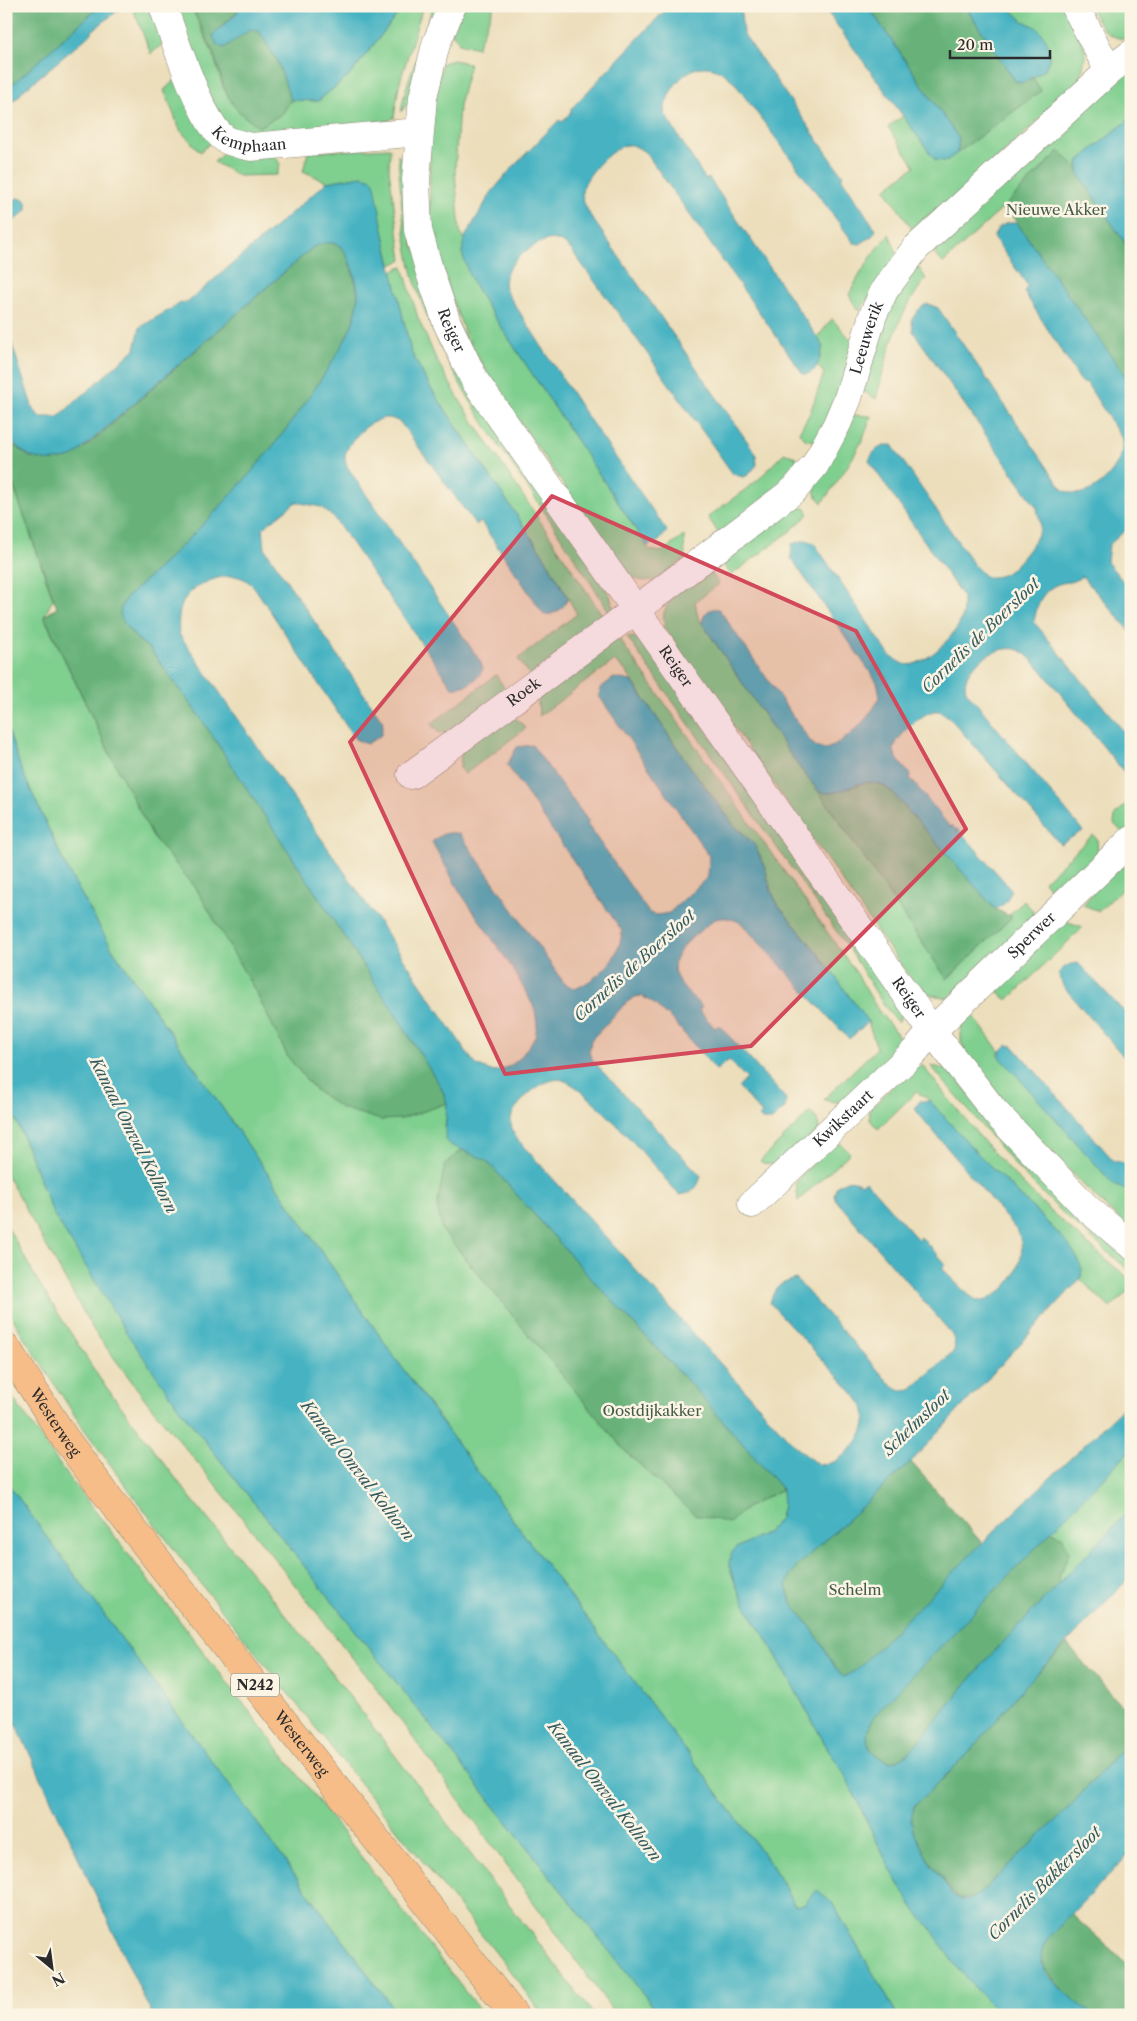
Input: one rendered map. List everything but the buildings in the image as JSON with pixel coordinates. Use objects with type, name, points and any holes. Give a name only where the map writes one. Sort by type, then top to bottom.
[{"type":"main road","name":"Westerweg","points":[[6,1347],[64,1438],[115,1506],[514,2015]]},
{"type":"street","name":"Kemphaan","points":[[163,6],[179,54],[208,119],[224,139],[251,147],[419,132]]},
{"type":"street","name":"Reiger","points":[[452,6],[436,44],[423,97],[416,180],[418,230],[447,323],[475,381],[932,1031],[995,1112],[1088,1209],[1131,1246]]},
{"type":"street","points":[[1075,6],[1109,71]]},
{"type":"street","name":"Leeuwerik","points":[[637,610],[794,490],[814,465],[837,424],[848,398],[870,322],[885,290],[916,248],[1109,71],[1131,54]]},
{"type":"street","name":"Roek","points":[[411,775],[637,610]]},
{"type":"street","name":"Sperwer","points":[[932,1031],[1131,840]]},
{"type":"street","name":"Kwikstaart","points":[[752,1204],[914,1052],[932,1031]]},
{"type":"highlighted area","points":[[552,496],[856,631],[966,829],[751,1046],[505,1074],[350,742]]},
{"type":"green space","points":[[6,6],[100,6],[6,90]]},
{"type":"green space","points":[[132,6],[153,6],[166,41],[151,54]]},
{"type":"green space","points":[[175,6],[191,6],[213,54],[224,90],[282,114],[291,100],[318,101],[350,75],[404,6],[423,6],[399,85],[394,118],[387,121],[258,136],[237,132],[217,116]]},
{"type":"green space","points":[[191,6],[240,6],[213,36],[217,45],[224,48],[250,29],[259,31],[278,62],[291,100],[282,114],[259,127],[239,112],[228,96],[212,49]]},
{"type":"green space","points":[[433,6],[439,6],[410,100],[401,112],[410,76]]},
{"type":"green space","points":[[464,6],[494,6],[477,48],[459,43],[452,32]]},
{"type":"green space","points":[[868,6],[965,6],[1015,81],[1022,83],[1033,78],[1041,91],[957,153],[959,139]]},
{"type":"green space","points":[[1007,6],[1066,6],[1086,50],[1083,68],[1077,84],[916,235],[885,189],[915,166],[888,127],[903,116],[935,160],[946,161],[1041,91],[1033,78],[1045,70],[1049,59],[1047,41],[1036,27],[1023,21]]},
{"type":"green space","points":[[1089,6],[1131,6],[1131,38],[1123,39],[1110,34],[1100,25]]},
{"type":"green space","points":[[454,60],[470,64],[459,105],[455,171],[460,232],[464,239],[462,253],[485,303],[650,550],[662,552],[684,536],[685,559],[653,582],[651,580],[639,580],[628,573],[626,575],[491,380],[465,333],[447,286],[430,214],[429,133],[442,63]]},
{"type":"green space","points":[[1131,64],[1131,118],[1079,160],[1077,168],[1058,152],[1005,206],[943,263],[935,255],[936,242]]},
{"type":"green space","points":[[177,78],[214,140],[200,152],[180,130],[164,90]]},
{"type":"green space","points":[[390,148],[389,170],[402,260],[391,265],[384,235],[362,176],[327,182],[303,171],[308,152]]},
{"type":"green space","points":[[227,150],[275,156],[280,164],[277,175],[239,176],[214,162]]},
{"type":"green space","name":"Nieuwe Akker","points":[[1059,151],[1077,168],[1078,173],[1131,252],[1131,384],[1005,206]]},
{"type":"green space","points":[[398,155],[405,168],[413,245],[610,595],[613,607],[610,613],[505,455],[445,356],[416,286],[402,211]]},
{"type":"green space","points":[[889,234],[896,250],[896,259],[860,310],[857,309],[849,295],[867,263]]},
{"type":"green space","points":[[324,242],[341,247],[344,250],[357,289],[357,309],[344,343],[309,398],[262,460],[210,517],[126,598],[125,625],[137,639],[150,649],[200,717],[394,1012],[442,1089],[447,1103],[401,1119],[381,1120],[341,1108],[314,1089],[288,1057],[257,994],[196,888],[153,837],[110,754],[44,616],[57,608],[6,465],[6,454],[14,445],[31,458],[86,447],[313,247]]},
{"type":"green space","points":[[398,267],[403,267],[418,318],[437,361],[462,404],[605,619],[530,676],[518,659],[577,614],[546,559],[430,387],[411,352],[392,271],[398,269]]},
{"type":"green space","points":[[911,268],[920,269],[926,279],[907,308],[894,336],[876,399],[860,389],[877,326]]},
{"type":"green space","points":[[832,319],[854,343],[845,377],[817,442],[805,439],[799,432],[810,413],[824,373],[817,365],[823,346],[817,338]]},
{"type":"green space","points":[[851,415],[871,416],[857,451],[822,503],[815,494],[815,479]]},
{"type":"green space","points":[[784,453],[796,457],[798,470],[719,534],[708,517],[758,480]]},
{"type":"green space","points":[[6,465],[53,599],[44,617],[110,754],[153,837],[196,888],[257,994],[288,1057],[314,1089],[401,1119],[447,1103],[446,1136],[449,1141],[462,1150],[445,1164],[442,1230],[625,1451],[694,1514],[729,1522],[748,1507],[782,1489],[783,1505],[780,1518],[768,1532],[736,1548],[729,1563],[740,1595],[768,1641],[829,1751],[843,1771],[887,1863],[915,1911],[931,1928],[952,1961],[1002,2015],[895,2015],[895,2011],[831,1901],[795,1906],[773,1867],[501,1504],[393,1355],[111,947],[67,869],[21,769],[6,724]]},
{"type":"green space","points":[[790,503],[806,509],[809,514],[788,533],[731,575],[719,558]]},
{"type":"green space","points":[[707,567],[719,584],[695,602],[698,617],[799,767],[819,792],[947,979],[1012,917],[1009,915],[1024,901],[1033,911],[1032,920],[948,998],[926,993],[915,985],[663,626],[665,624],[663,617],[670,601],[685,585]]},
{"type":"green space","points":[[617,636],[857,974],[878,1010],[901,1039],[894,1058],[847,1103],[824,1099],[877,1048],[868,1022],[821,957],[778,905],[755,845],[733,824],[688,764],[625,670],[614,661],[539,716],[538,703],[540,691]]},
{"type":"green space","points":[[627,637],[634,637],[645,643],[898,1003],[901,1017],[898,1023],[847,946]]},
{"type":"green space","points":[[496,675],[507,692],[450,734],[438,732],[431,724]]},
{"type":"green space","points":[[510,713],[526,728],[465,774],[460,768],[461,752]]},
{"type":"green space","points":[[868,782],[876,782],[890,790],[995,909],[1012,917],[947,979],[819,792],[832,793]]},
{"type":"green space","points":[[1131,800],[1131,826],[1123,833],[1114,824],[1115,815]]},
{"type":"green space","points":[[1093,835],[1097,839],[1098,856],[1061,892],[1052,891],[1044,881]]},
{"type":"green space","points":[[1115,867],[1127,867],[1131,871],[1131,881],[1099,911],[1083,905]]},
{"type":"green space","points":[[1062,920],[1083,927],[1008,1000],[1003,997],[997,988],[996,982]]},
{"type":"green space","points":[[969,1010],[1000,1052],[998,1054],[1119,1187],[1131,1192],[1131,1230],[1091,1193],[999,1097],[965,1052],[961,1041],[961,1028]]},
{"type":"green space","points":[[922,1065],[980,1137],[1018,1179],[1073,1231],[1131,1280],[1129,1290],[1110,1308],[1080,1279],[1082,1277],[1059,1234],[978,1154],[926,1097],[916,1092],[878,1129],[870,1120],[869,1110],[908,1071]]},
{"type":"green space","points":[[930,1065],[951,1073],[1094,1230],[1131,1263],[1131,1272],[1068,1218],[1021,1172]]},
{"type":"green space","points":[[6,1094],[53,1213],[179,1408],[660,2015],[616,2015],[384,1698],[224,1495],[148,1403],[94,1331],[6,1174]]},
{"type":"green space","points":[[810,1112],[817,1119],[819,1129],[783,1166],[760,1161]]},
{"type":"green space","points":[[841,1144],[850,1153],[798,1201],[796,1183],[802,1174],[832,1145]]},
{"type":"green space","name":"Oostdijkakker","points":[[462,1150],[486,1160],[589,1276],[694,1388],[782,1489],[748,1507],[729,1523],[694,1514],[625,1451],[442,1230],[437,1206],[445,1164]]},
{"type":"green space","points":[[6,1224],[37,1280],[100,1379],[190,1497],[314,1650],[594,2015],[543,2015],[504,1963],[203,1587],[141,1506],[81,1425],[6,1306]]},
{"type":"green space","points":[[6,1388],[62,1468],[483,2015],[398,2015],[6,1481]]},
{"type":"green space","points":[[1131,1449],[1131,1508],[1058,1585],[1060,1573],[1063,1570],[1063,1537],[1050,1531]]},
{"type":"green space","name":"Schelm","points":[[911,1462],[982,1543],[857,1670],[843,1677],[811,1627],[791,1601],[787,1590],[788,1580],[797,1566]]},
{"type":"green space","points":[[1050,1531],[1063,1537],[1069,1553],[1060,1574],[1058,1585],[987,1659],[908,1754],[889,1762],[873,1752],[867,1738],[868,1727],[872,1717]]},
{"type":"green space","points":[[1067,1644],[1131,1716],[1131,1738],[1064,1813],[978,1895],[967,1899],[958,1898],[918,1843],[912,1827],[912,1812],[919,1800],[946,1776],[1024,1687]]},
{"type":"green space","points":[[1071,1914],[1131,1967],[1131,2015],[1096,2015],[1089,2012],[1062,1990],[1047,1970],[1042,1961],[1042,1948],[1049,1937]]},
{"type":"water","points":[[100,6],[119,6],[121,8],[6,107],[6,90]]},
{"type":"water","points":[[240,6],[404,6],[350,75],[318,101],[291,100],[278,62],[259,31],[250,30],[224,48],[217,45],[214,34],[236,14]]},
{"type":"water","points":[[669,6],[745,6],[741,13],[743,33],[843,176],[841,177],[876,230],[872,236],[860,244],[854,243],[733,81],[724,73],[713,68],[695,69],[687,73],[674,87],[664,113],[706,180],[709,178],[823,346],[818,365],[812,371],[803,374],[646,153],[632,145],[625,145],[617,149],[601,162],[583,186],[584,202],[590,215],[756,454],[757,465],[748,475],[743,477],[733,474],[569,247],[559,241],[547,240],[523,253],[510,267],[504,283],[506,291],[582,409],[667,531],[659,541],[647,546],[485,303],[469,275],[462,253],[464,239],[491,193],[511,169],[559,120],[562,122],[572,111],[570,110]]},
{"type":"water","points":[[823,6],[868,6],[959,139],[957,153],[946,161],[935,160]]},
{"type":"water","points":[[965,6],[1007,6],[1023,21],[1036,27],[1047,41],[1049,49],[1049,59],[1045,70],[1022,83],[1015,81]]},
{"type":"water","points":[[1131,118],[1131,157],[1126,181],[1131,191],[1131,252],[1078,173],[1079,160]]},
{"type":"water","points":[[362,176],[372,179],[375,185],[384,235],[411,352],[430,387],[546,559],[568,598],[559,611],[544,615],[481,522],[476,525],[400,422],[390,418],[383,418],[369,425],[350,443],[345,460],[348,468],[480,661],[483,669],[477,677],[466,685],[452,687],[334,518],[321,507],[296,502],[263,528],[265,549],[383,722],[381,735],[367,744],[355,739],[255,588],[244,579],[232,576],[218,578],[190,592],[183,602],[180,611],[179,634],[364,900],[472,1060],[478,1066],[494,1072],[510,1066],[520,1058],[535,1037],[537,1025],[535,1009],[513,969],[460,892],[432,842],[445,834],[460,834],[564,983],[575,989],[593,979],[607,966],[617,950],[622,931],[507,765],[517,747],[532,745],[589,822],[587,824],[649,913],[657,915],[669,913],[708,877],[709,856],[599,696],[600,688],[614,678],[632,681],[688,764],[733,824],[755,845],[778,905],[821,957],[868,1022],[849,1039],[741,923],[727,918],[713,920],[692,938],[679,953],[674,969],[677,978],[685,990],[702,1007],[699,1010],[715,1028],[719,1025],[786,1099],[785,1108],[772,1120],[762,1120],[759,1117],[762,1114],[738,1087],[747,1079],[729,1060],[716,1070],[667,1014],[665,1015],[656,1005],[642,996],[635,997],[627,1002],[591,1040],[589,1053],[602,1071],[701,1176],[694,1190],[679,1195],[641,1150],[606,1113],[574,1086],[563,1080],[552,1080],[534,1090],[525,1098],[512,1115],[512,1129],[517,1139],[795,1446],[818,1465],[835,1461],[854,1446],[862,1433],[866,1418],[865,1411],[855,1395],[770,1303],[779,1286],[796,1279],[892,1386],[901,1390],[911,1389],[954,1351],[955,1347],[953,1338],[946,1327],[836,1200],[834,1195],[837,1186],[849,1180],[861,1184],[866,1181],[918,1240],[921,1237],[946,1264],[942,1268],[965,1292],[980,1301],[994,1296],[1002,1290],[1014,1276],[1021,1259],[1021,1241],[1018,1232],[918,1113],[915,1108],[920,1101],[930,1101],[978,1154],[1059,1234],[1076,1255],[1081,1267],[1080,1279],[911,1462],[797,1566],[788,1580],[787,1590],[791,1601],[811,1627],[838,1672],[843,1677],[856,1670],[982,1543],[1120,1411],[1131,1398],[1131,1449],[873,1717],[867,1738],[873,1752],[889,1762],[908,1754],[987,1659],[1131,1508],[1131,1576],[1024,1687],[969,1753],[914,1806],[911,1820],[914,1832],[927,1858],[953,1895],[962,1900],[969,1900],[978,1895],[1064,1813],[1131,1738],[1131,1852],[1055,1931],[1042,1951],[1045,1969],[1051,1978],[1069,1996],[1094,2015],[1002,2015],[952,1961],[931,1928],[915,1911],[887,1863],[843,1771],[829,1751],[768,1641],[755,1622],[740,1595],[732,1575],[729,1563],[731,1554],[736,1548],[768,1532],[780,1518],[783,1505],[782,1489],[694,1388],[589,1276],[486,1160],[450,1145],[445,1139],[447,1103],[442,1089],[394,1012],[200,717],[150,649],[137,639],[125,625],[120,615],[121,607],[126,598],[210,517],[262,460],[309,398],[335,358],[351,326],[358,300],[355,278],[344,251],[333,243],[313,247],[74,456],[53,460],[36,458],[20,449],[6,434],[6,326],[33,409],[40,417],[58,417],[135,349],[140,327],[181,303],[188,302],[327,182]]},
{"type":"water","points":[[17,198],[24,199],[27,204],[27,210],[6,227],[6,207]]},
{"type":"water","name":"Cornelis de Boersloot","points":[[1007,223],[1017,223],[1131,384],[1131,525],[1109,545],[1107,562],[1131,591],[1131,632],[1082,576],[1056,585],[1046,592],[1038,605],[1034,622],[1125,733],[1125,737],[1131,744],[1131,773],[1124,772],[1033,661],[1023,652],[1015,649],[998,651],[980,660],[968,675],[965,683],[966,691],[1083,831],[1060,844],[949,717],[942,712],[930,712],[924,715],[904,732],[895,745],[894,750],[896,757],[911,776],[910,778],[950,827],[952,825],[956,830],[958,829],[1011,889],[1006,902],[995,909],[890,790],[880,784],[871,782],[829,793],[819,792],[799,767],[702,623],[707,612],[712,609],[719,609],[810,741],[823,749],[838,743],[856,729],[876,704],[879,690],[877,682],[791,558],[792,544],[806,540],[814,543],[890,656],[902,663],[920,662],[929,656],[947,641],[962,617],[963,597],[869,461],[875,451],[881,447],[892,445],[974,565],[986,577],[996,577],[1005,574],[1015,566],[1036,539],[1040,528],[1037,508],[913,331],[912,319],[925,305],[928,304],[938,308],[1063,490],[1077,494],[1082,493],[1098,486],[1112,472],[1121,454],[1121,437],[1086,382],[1082,383],[1024,292],[1028,286],[995,239],[994,236],[998,228]]},
{"type":"water","name":"Kanaal Omval Kolhorn","points":[[6,724],[21,769],[67,869],[111,947],[393,1355],[501,1504],[773,1867],[795,1906],[804,1904],[817,1890],[831,1901],[895,2011],[895,2015],[660,2015],[179,1408],[126,1332],[53,1213],[6,1094]]},
{"type":"water","points":[[1078,963],[1131,1019],[1131,1065],[1063,986],[1059,974],[1062,969]]},
{"type":"water","points":[[1007,1045],[1013,1046],[1114,1161],[1124,1163],[1131,1159],[1131,1192],[1114,1185],[1000,1057],[1000,1052]]},
{"type":"water","points":[[6,1481],[398,2015],[152,2015],[6,1703]]},
{"type":"water label","name":"Schelmsloot","points":[[916,1422]]},
{"type":"water label","name":"Cornelis Bakkersloot","points":[[1044,1883]]}]
